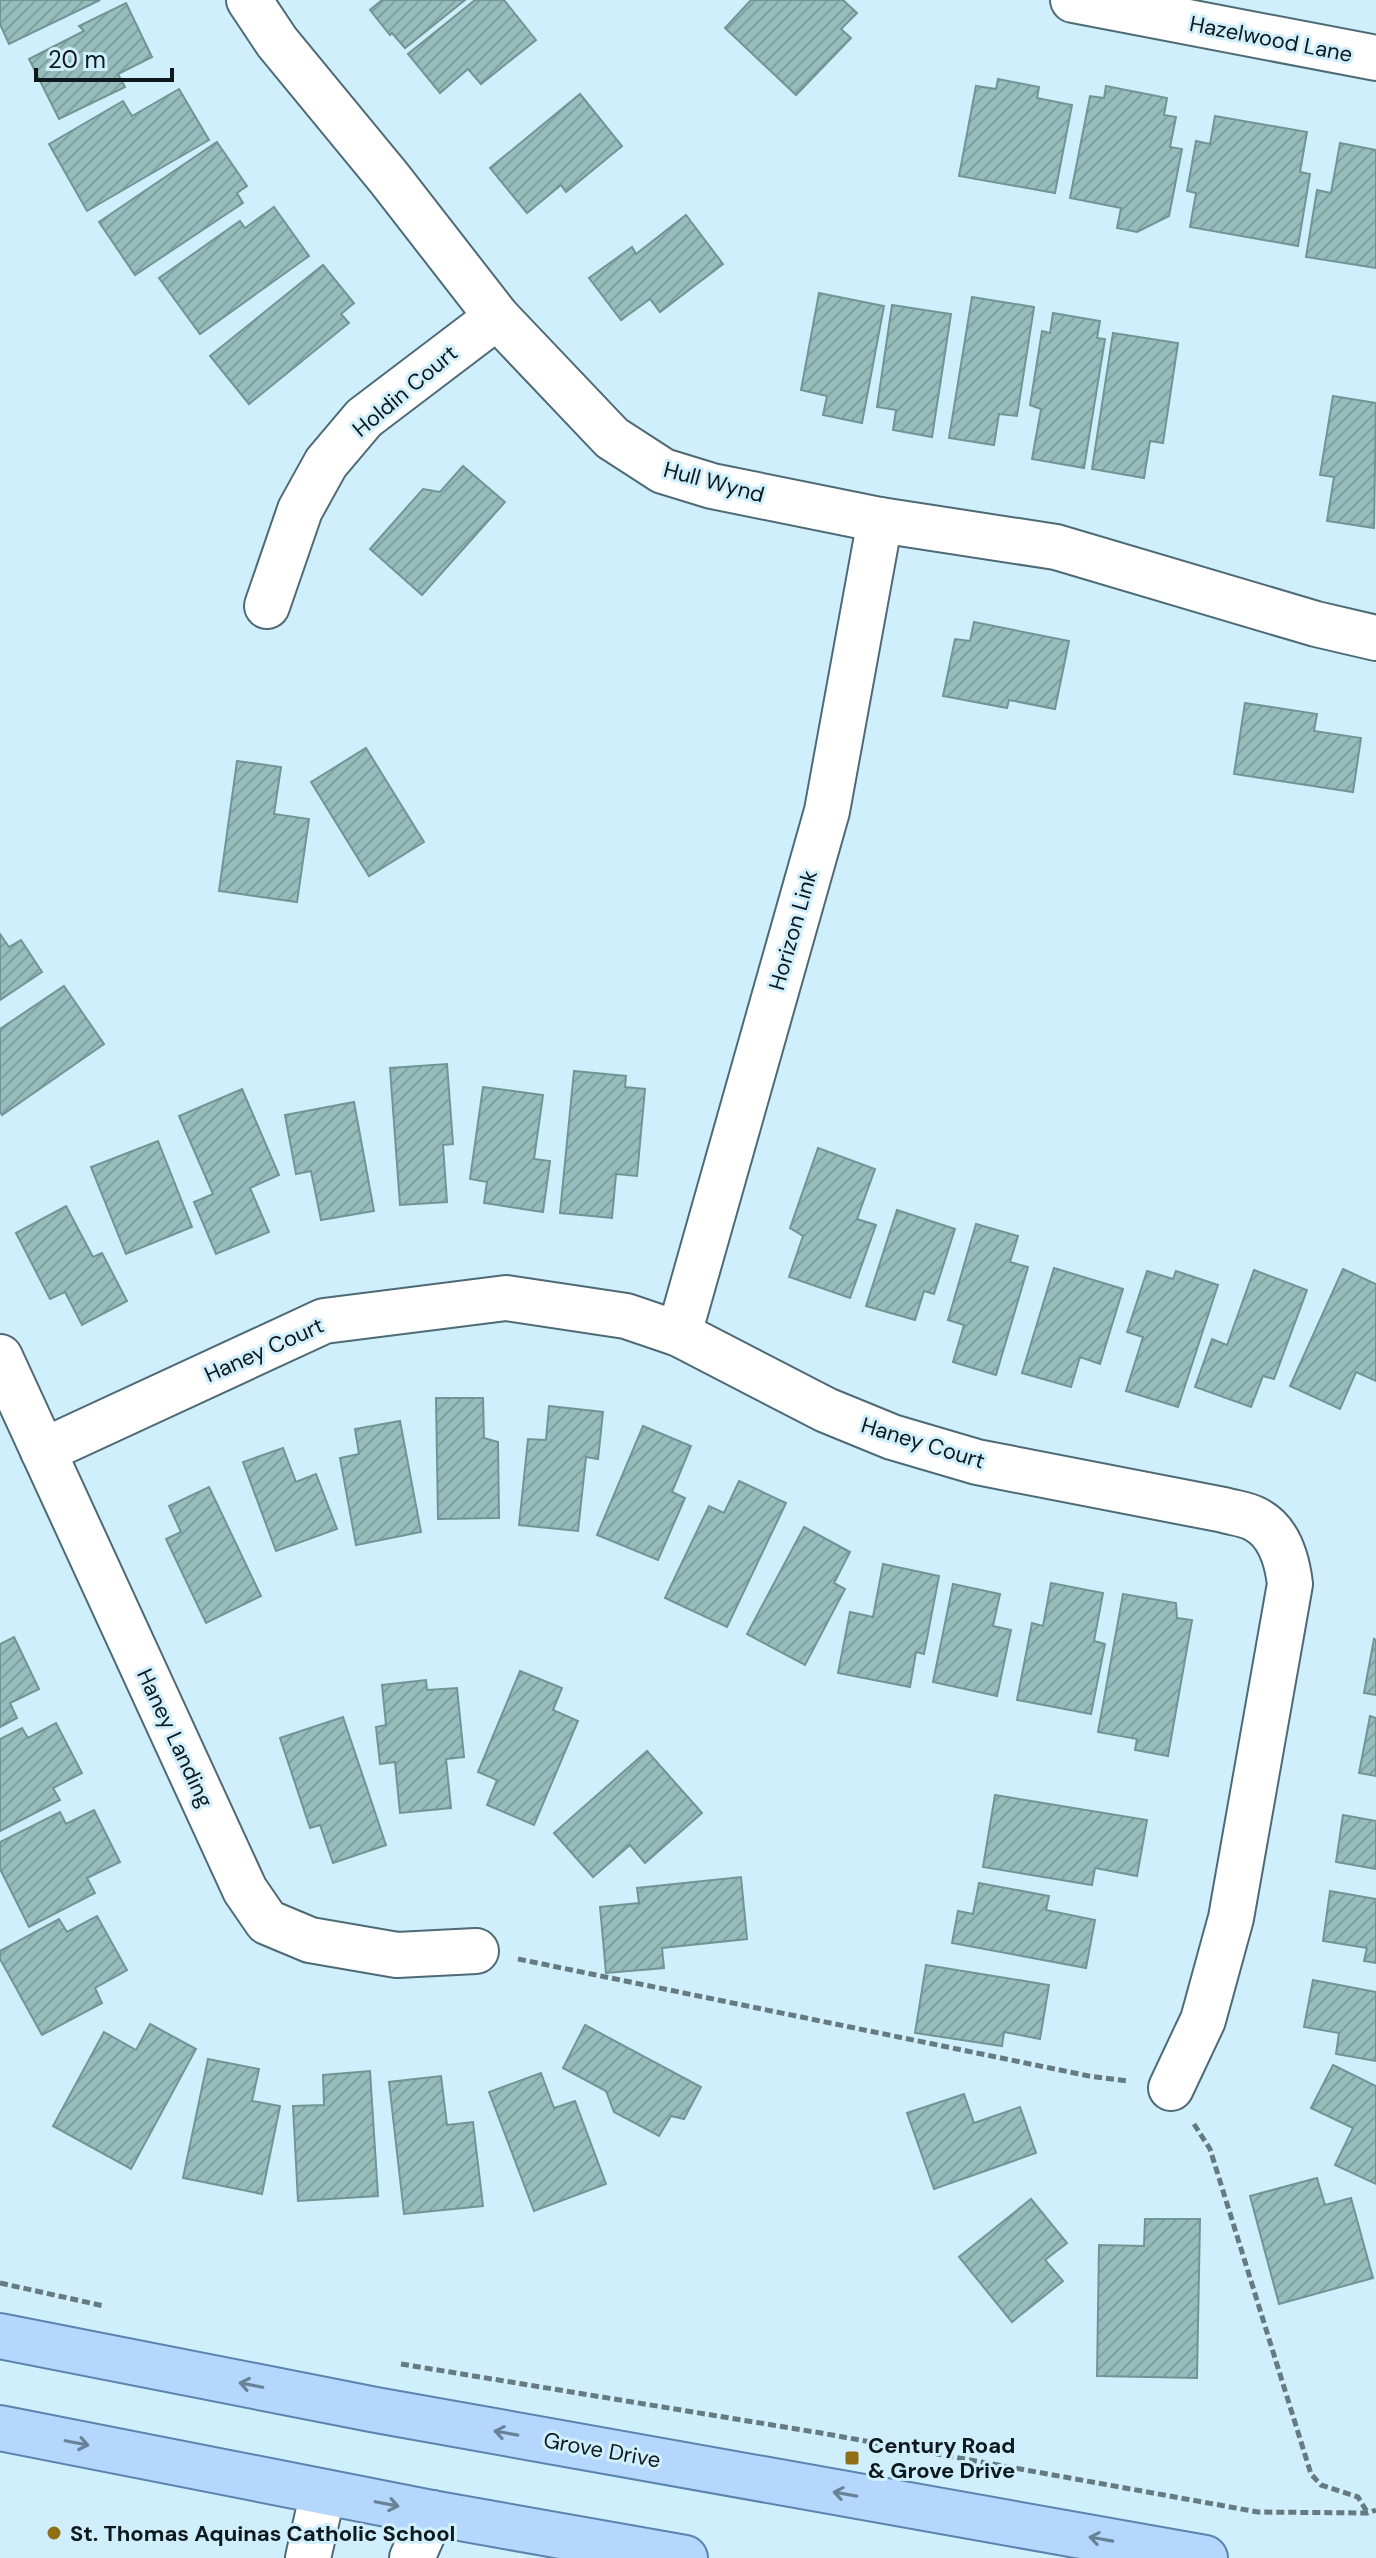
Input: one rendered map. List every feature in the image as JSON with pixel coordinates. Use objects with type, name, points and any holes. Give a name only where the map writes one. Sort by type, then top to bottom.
[{"type":"main road","name":"Grove Drive","points":[[0,2336],[407,2415],[1205,2558]]},
{"type":"main road","points":[[0,2428],[432,2513],[685,2558]]},
{"type":"street","name":"Hull Wynd","points":[[249,0],[277,42],[389,178],[497,317],[612,438],[663,471],[712,486],[880,520],[1056,547],[1316,624],[1376,638]]},
{"type":"street","name":"Hazelwood Lane","points":[[1073,0],[1376,58]]},
{"type":"street","name":"Holdin Court","points":[[267,606],[300,510],[326,463],[364,418],[497,317]]},
{"type":"street","name":"Horizon Link","points":[[679,1334],[827,811],[880,520]]},
{"type":"street","name":"Haney Court","points":[[43,1451],[324,1321],[506,1298],[626,1316],[679,1334],[826,1410],[892,1437],[977,1462],[1257,1519],[1278,1541],[1288,1562],[1290,1584],[1231,1918],[1203,2020],[1171,2088]]},
{"type":"street","name":"Haney Landing","points":[[0,1357],[245,1890],[267,1922],[310,1940],[397,1955],[476,1951]]},
{"type":"street","points":[[308,2558],[323,2492]]},
{"type":"street","points":[[412,2558],[432,2513]]},
{"type":"path","points":[[476,1951],[1073,2073],[1171,2088],[1210,2149],[1311,2474],[1321,2485],[1358,2497],[1368,2513]]},
{"type":"path","points":[[0,2283],[105,2307]]},
{"type":"path","points":[[396,2364],[821,2433],[1258,2512],[1368,2513],[1376,2510]]},
{"type":"building","points":[[0,0],[100,0],[9,44],[0,24]]},
{"type":"building","points":[[382,0],[465,0],[405,48],[370,10]]},
{"type":"building","points":[[475,0],[504,0],[536,40],[481,84],[468,69],[440,93],[408,54]]},
{"type":"building","points":[[751,0],[843,0],[857,13],[841,29],[851,38],[796,95],[725,28]]},
{"type":"building","points":[[126,3],[152,57],[118,74],[125,87],[59,119],[29,59],[84,31],[79,26]]},
{"type":"building","points":[[998,79],[1039,87],[1037,98],[1072,105],[1055,193],[959,176],[976,86],[996,89]]},
{"type":"building","points":[[1106,86],[1167,98],[1164,115],[1176,117],[1170,147],[1182,149],[1169,216],[1137,232],[1117,228],[1121,208],[1070,198],[1090,96],[1104,98]]},
{"type":"building","points":[[179,89],[209,140],[87,211],[49,144],[123,101],[132,116]]},
{"type":"building","points":[[580,94],[622,146],[566,192],[561,185],[527,213],[490,168]]},
{"type":"building","points":[[1215,116],[1307,132],[1300,172],[1310,174],[1298,246],[1190,227],[1196,193],[1187,191],[1196,141],[1210,144]]},
{"type":"building","points":[[217,142],[247,186],[237,193],[243,203],[135,275],[99,222]]},
{"type":"building","points":[[1340,143],[1376,150],[1376,268],[1306,257],[1317,190],[1331,193]]},
{"type":"building","points":[[274,207],[309,256],[200,334],[159,278],[240,221],[245,228]]},
{"type":"building","points":[[686,215],[723,264],[660,312],[650,299],[621,320],[589,278],[632,247],[636,254]]},
{"type":"building","points":[[323,265],[354,303],[341,314],[349,323],[249,404],[210,356]]},
{"type":"building","points":[[819,293],[884,306],[862,423],[823,415],[827,396],[801,390]]},
{"type":"building","points":[[972,297],[1034,307],[1017,416],[999,414],[994,445],[949,438]]},
{"type":"building","points":[[892,305],[951,314],[932,437],[893,430],[896,410],[877,407]]},
{"type":"building","points":[[1053,313],[1100,321],[1097,338],[1105,339],[1084,468],[1032,459],[1041,409],[1030,405],[1042,331],[1050,333]]},
{"type":"building","points":[[1113,333],[1178,343],[1163,443],[1150,441],[1144,478],[1092,469]]},
{"type":"building","points":[[1333,396],[1376,403],[1374,528],[1327,521],[1334,477],[1320,475]]},
{"type":"building","points":[[463,466],[505,502],[422,595],[370,549],[423,489],[440,492]]},
{"type":"building","points":[[974,622],[1069,641],[1055,709],[1009,700],[1007,708],[943,696],[955,639],[970,641]]},
{"type":"building","points":[[1245,703],[1317,714],[1314,731],[1361,738],[1353,792],[1234,774]]},
{"type":"building","points":[[366,748],[424,842],[369,876],[311,782]]},
{"type":"building","points":[[237,761],[281,767],[274,814],[309,819],[297,902],[219,891]]},
{"type":"building","points":[[0,934],[9,947],[21,940],[42,972],[0,1000]]},
{"type":"building","points":[[64,986],[104,1044],[2,1115],[0,1029]]},
{"type":"building","points":[[447,1064],[453,1144],[443,1145],[447,1202],[400,1205],[390,1068]]},
{"type":"building","points":[[574,1071],[626,1076],[625,1087],[645,1089],[637,1176],[616,1174],[612,1218],[560,1213]]},
{"type":"building","points":[[483,1087],[543,1095],[534,1159],[550,1161],[543,1212],[484,1203],[487,1182],[470,1179]]},
{"type":"building","points":[[242,1089],[279,1175],[250,1188],[269,1232],[216,1254],[194,1202],[213,1194],[179,1116]]},
{"type":"building","points":[[354,1102],[374,1211],[321,1220],[311,1171],[296,1174],[285,1115]]},
{"type":"building","points":[[158,1141],[192,1227],[126,1254],[91,1167]]},
{"type":"building","points":[[818,1148],[875,1169],[857,1219],[876,1225],[850,1298],[789,1277],[803,1236],[790,1228]]},
{"type":"building","points":[[66,1206],[93,1257],[102,1253],[127,1301],[82,1325],[65,1292],[50,1299],[16,1233]]},
{"type":"building","points":[[897,1210],[955,1229],[934,1294],[924,1291],[915,1320],[866,1306]]},
{"type":"building","points":[[976,1224],[1018,1236],[1010,1262],[1028,1267],[996,1375],[953,1362],[964,1325],[948,1320]]},
{"type":"building","points":[[1054,1268],[1123,1289],[1100,1364],[1080,1357],[1071,1387],[1022,1373]]},
{"type":"building","points":[[1343,1269],[1376,1284],[1376,1381],[1356,1372],[1340,1409],[1290,1386]]},
{"type":"building","points":[[1254,1270],[1307,1290],[1274,1379],[1263,1376],[1251,1407],[1195,1387],[1212,1339],[1227,1345]]},
{"type":"building","points":[[1147,1271],[1173,1279],[1176,1271],[1218,1285],[1178,1407],[1126,1391],[1143,1337],[1127,1332]]},
{"type":"building","points":[[436,1398],[483,1398],[484,1438],[498,1442],[499,1518],[438,1519]]},
{"type":"building","points":[[549,1406],[603,1412],[598,1459],[586,1457],[578,1531],[519,1525],[528,1439],[546,1440]]},
{"type":"building","points":[[400,1421],[421,1532],[356,1545],[340,1458],[359,1454],[355,1429]]},
{"type":"building","points":[[643,1426],[691,1446],[672,1492],[685,1498],[658,1560],[597,1535]]},
{"type":"building","points":[[283,1448],[296,1482],[316,1474],[337,1529],[276,1551],[243,1462]]},
{"type":"building","points":[[739,1481],[786,1503],[727,1627],[665,1598],[709,1506],[724,1513]]},
{"type":"building","points":[[209,1487],[261,1596],[206,1623],[166,1539],[181,1532],[169,1506]]},
{"type":"building","points":[[804,1527],[850,1552],[834,1583],[845,1589],[805,1665],[747,1634]]},
{"type":"building","points":[[883,1564],[939,1576],[924,1654],[916,1652],[910,1687],[838,1673],[850,1612],[873,1617]]},
{"type":"building","points":[[1051,1583],[1103,1593],[1094,1641],[1105,1644],[1091,1714],[1017,1700],[1032,1623],[1043,1626]]},
{"type":"building","points":[[953,1584],[1000,1594],[993,1626],[1011,1630],[997,1696],[933,1682]]},
{"type":"building","points":[[1123,1594],[1176,1603],[1177,1618],[1192,1620],[1168,1756],[1135,1750],[1137,1739],[1098,1732]]},
{"type":"building","points":[[14,1637],[39,1689],[10,1703],[17,1718],[0,1727],[0,1644]]},
{"type":"building","points":[[1376,1640],[1376,1695],[1364,1693]]},
{"type":"building","points":[[520,1671],[562,1688],[553,1710],[578,1721],[534,1825],[487,1805],[497,1780],[478,1772]]},
{"type":"building","points":[[426,1680],[427,1690],[457,1688],[464,1757],[446,1759],[451,1808],[400,1813],[395,1762],[380,1764],[376,1727],[386,1725],[382,1685]]},
{"type":"building","points":[[1370,1716],[1376,1718],[1376,1776],[1359,1773]]},
{"type":"building","points":[[343,1717],[386,1845],[333,1863],[320,1825],[310,1828],[280,1738]]},
{"type":"building","points":[[56,1723],[82,1773],[53,1788],[60,1800],[0,1831],[0,1739],[22,1728],[28,1738]]},
{"type":"building","points":[[647,1751],[702,1813],[645,1863],[630,1845],[593,1877],[554,1833]]},
{"type":"building","points":[[995,1795],[1147,1820],[1137,1876],[1095,1868],[1092,1885],[983,1867]]},
{"type":"building","points":[[94,1810],[120,1862],[87,1878],[95,1893],[29,1927],[0,1869],[0,1842],[60,1812],[66,1824]]},
{"type":"building","points":[[1343,1815],[1376,1821],[1376,1869],[1336,1862]]},
{"type":"building","points":[[741,1877],[747,1939],[662,1948],[664,1968],[606,1973],[600,1907],[639,1903],[637,1888]]},
{"type":"building","points":[[979,1883],[1049,1896],[1046,1910],[1095,1920],[1086,1968],[952,1943],[958,1911],[973,1914]]},
{"type":"building","points":[[1330,1891],[1376,1899],[1376,1963],[1364,1961],[1367,1948],[1323,1941]]},
{"type":"building","points":[[97,1916],[127,1970],[95,1988],[102,2003],[42,2035],[0,1959],[0,1951],[59,1919],[67,1932]]},
{"type":"building","points":[[926,1965],[1049,1985],[1040,2039],[1004,2032],[1002,2046],[915,2033]]},
{"type":"building","points":[[1313,1980],[1376,1992],[1376,2061],[1336,2054],[1339,2033],[1304,2027]]},
{"type":"building","points":[[150,2024],[196,2049],[131,2169],[53,2126],[104,2032],[136,2050]]},
{"type":"building","points":[[585,2025],[701,2087],[684,2119],[671,2116],[659,2136],[614,2112],[606,2091],[563,2068]]},
{"type":"building","points":[[208,2059],[259,2069],[252,2101],[280,2106],[262,2194],[183,2178]]},
{"type":"building","points":[[1333,2065],[1376,2086],[1376,2184],[1335,2165],[1353,2128],[1311,2108]]},
{"type":"building","points":[[370,2071],[378,2196],[298,2201],[293,2106],[324,2105],[323,2075]]},
{"type":"building","points":[[541,2073],[554,2108],[575,2101],[606,2184],[534,2211],[489,2092]]},
{"type":"building","points":[[441,2076],[447,2125],[473,2122],[483,2206],[404,2214],[389,2082]]},
{"type":"building","points":[[964,2094],[974,2123],[1020,2107],[1036,2153],[934,2189],[907,2113]]},
{"type":"building","points":[[1317,2178],[1325,2205],[1351,2198],[1373,2278],[1279,2304],[1250,2196]]},
{"type":"building","points":[[1031,2199],[1067,2243],[1045,2260],[1063,2281],[1012,2322],[959,2257]]},
{"type":"building","points":[[1145,2219],[1200,2219],[1197,2378],[1097,2376],[1099,2245],[1144,2246]]},
{"type":"place","name":"Century Road & Grove Drive","points":[[852,2458]]},
{"type":"place","name":"St. Thomas Aquinas Catholic School","points":[[54,2533]]}]
